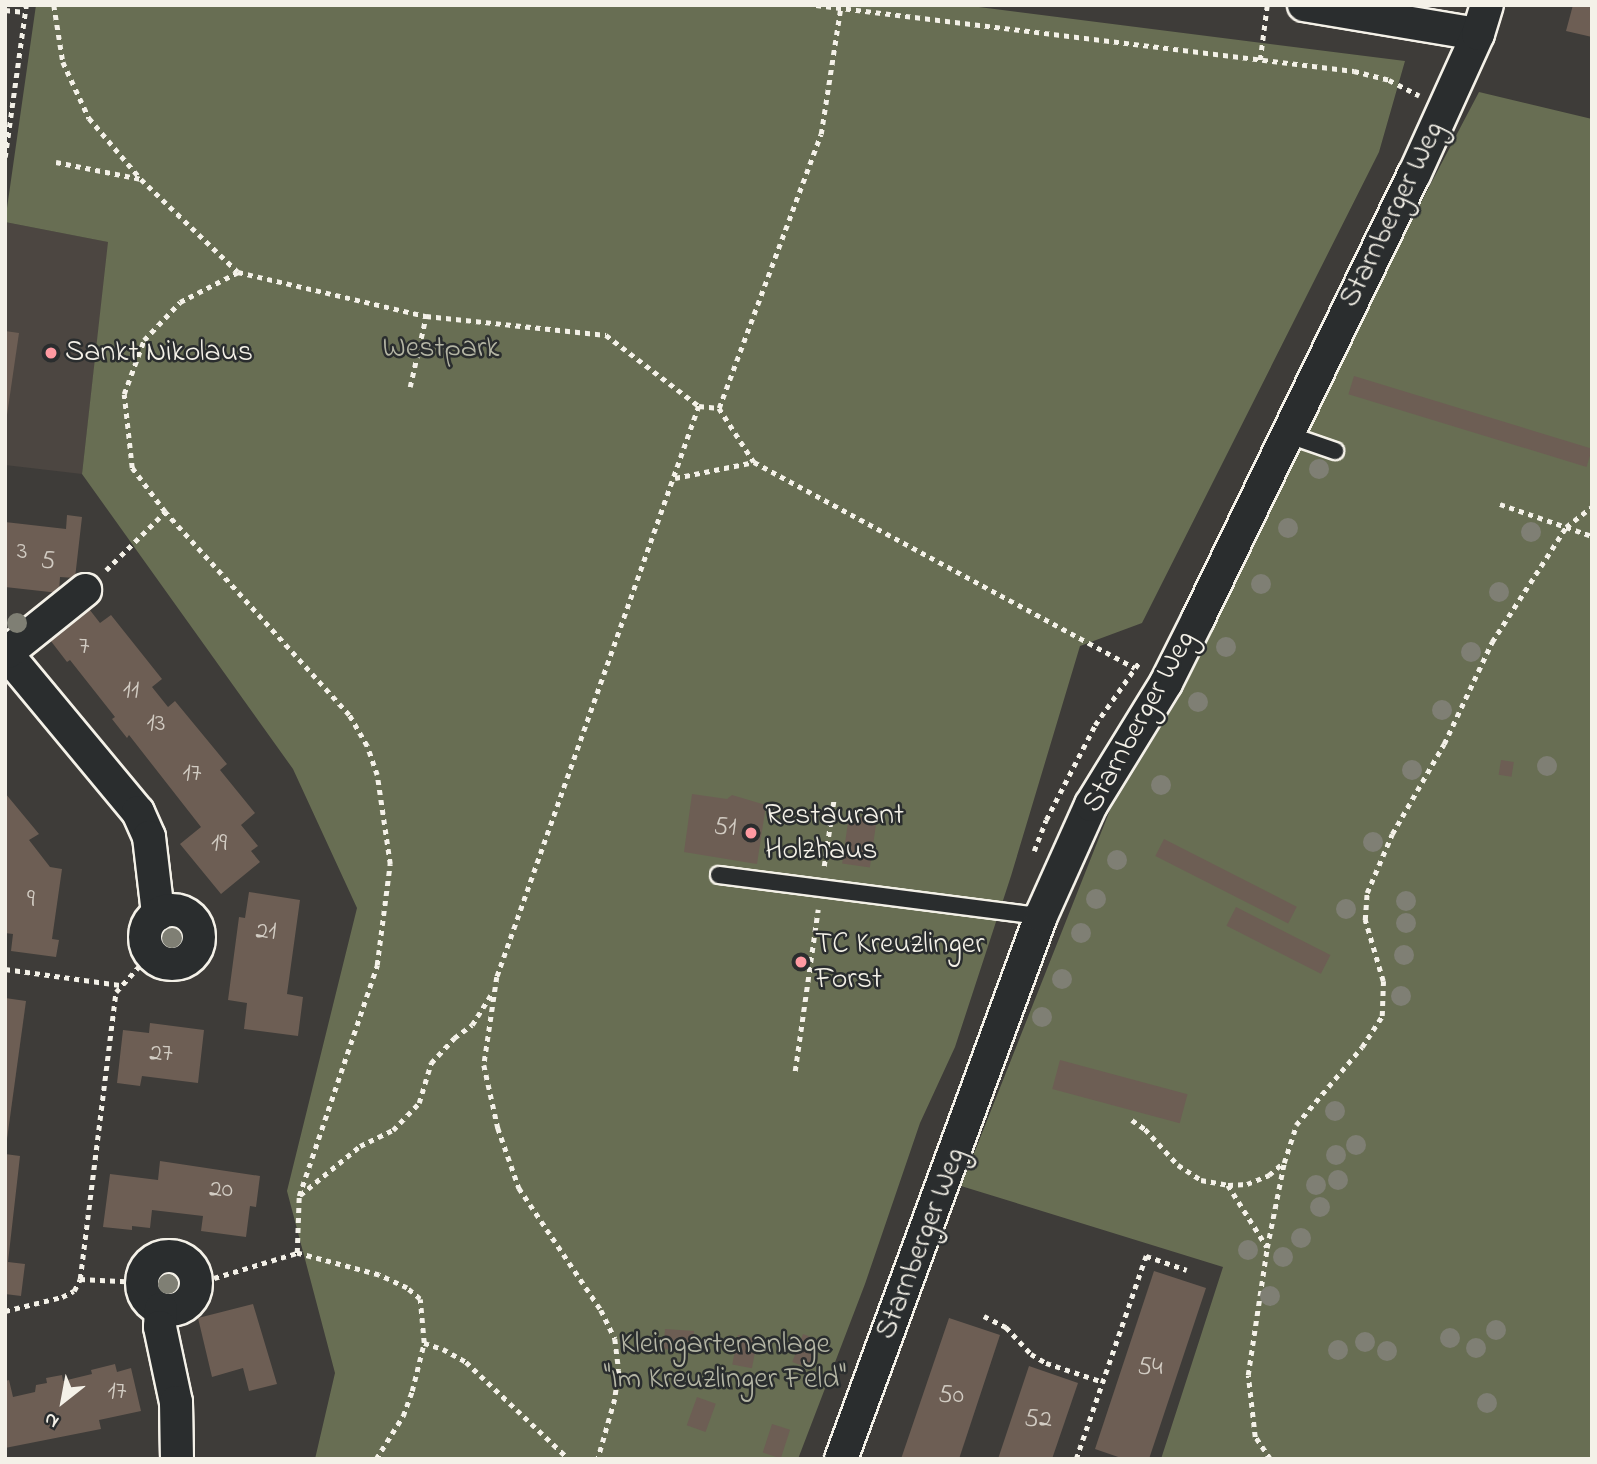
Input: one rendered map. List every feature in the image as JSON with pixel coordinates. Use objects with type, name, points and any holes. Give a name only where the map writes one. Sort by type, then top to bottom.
[{"type":"street","points":[[1310,6],[1482,20]]},
{"type":"street","name":"Starnberger Weg","points":[[841,1459],[1041,916],[1091,806],[1166,683],[1414,175],[1482,20]]},
{"type":"street","points":[[85,590],[6,652],[138,812],[149,836],[158,914]]},
{"type":"street","points":[[175,910],[192,918],[200,933],[199,942],[190,958],[174,965],[157,960],[151,953],[145,937],[147,928],[158,914],[175,910]]},
{"type":"street","points":[[162,1256],[180,1258],[196,1279],[192,1297],[186,1304],[179,1308],[162,1309],[147,1299],[141,1282],[147,1266],[162,1256]]},
{"type":"street","points":[[162,1309],[160,1327],[176,1402],[177,1459]]},
{"type":"lane","points":[[1286,434],[1335,451]]},
{"type":"lane","points":[[719,875],[1041,916]]},
{"type":"path","points":[[54,5],[63,62],[89,118],[141,179],[238,272],[426,316],[606,335],[699,406],[719,408]]},
{"type":"path","points":[[816,5],[1354,71],[1389,80],[1425,98]]},
{"type":"path","points":[[1260,60],[1267,5]]},
{"type":"path","points":[[719,408],[821,134],[841,7]]},
{"type":"path","points":[[5,10],[25,8],[8,110],[5,157]]},
{"type":"path","points":[[56,162],[141,179]]},
{"type":"path","points":[[238,272],[180,302],[144,340],[124,394],[132,468],[165,512],[349,715],[367,746],[377,775],[390,864],[377,965],[299,1196],[297,1253]]},
{"type":"path","points":[[410,387],[426,316]]},
{"type":"path","points":[[299,1196],[360,1146],[393,1130],[419,1103],[431,1063],[488,1005],[699,406]]},
{"type":"path","points":[[719,408],[754,462],[1166,683]]},
{"type":"path","points":[[674,478],[754,462]]},
{"type":"path","points":[[1500,503],[1592,536]]},
{"type":"path","points":[[1270,1459],[1255,1437],[1249,1406],[1248,1375],[1267,1248],[1284,1163],[1296,1125],[1362,1047],[1382,1016],[1383,981],[1365,920],[1367,893],[1377,863],[1444,744],[1492,642],[1566,527],[1592,507]]},
{"type":"path","points":[[85,590],[165,512]]},
{"type":"path","points":[[795,1071],[834,798]]},
{"type":"path","points":[[5,1311],[62,1297],[74,1291],[80,1279],[116,992],[151,953]]},
{"type":"path","points":[[5,969],[120,985]]},
{"type":"path","points":[[497,977],[484,1065],[498,1128],[519,1188],[601,1310],[615,1339],[618,1380],[598,1459]]},
{"type":"path","points":[[1132,1120],[1145,1129],[1178,1164],[1201,1180],[1228,1185],[1247,1184],[1269,1175],[1284,1163]]},
{"type":"path","points":[[1228,1185],[1267,1248]]},
{"type":"path","points":[[196,1279],[214,1278],[297,1253],[379,1275],[407,1288],[420,1299],[424,1343],[402,1416],[376,1459]]},
{"type":"path","points":[[1083,1459],[1077,1458],[1146,1256],[1187,1270]]},
{"type":"path","points":[[80,1279],[141,1282]]},
{"type":"path","points":[[984,1316],[1006,1327],[1031,1354],[1046,1363],[1102,1382]]},
{"type":"path","points":[[424,1343],[443,1349],[466,1362],[569,1459]]},
{"type":"shaded area","name":"Sankt Nikolaus","points":[[5,222],[109,242],[82,474],[5,465]]},
{"type":"green space","name":"Westpark","points":[[36,5],[963,5],[1405,61],[1379,152],[1142,623],[1080,646],[1011,876],[955,1047],[920,1123],[865,1284],[798,1459],[315,1459],[335,1373],[287,1191],[357,908],[293,769],[82,474],[108,242],[5,222]]},
{"type":"green space","points":[[1479,92],[1592,119],[1592,1459],[1161,1459],[1223,1267],[961,1186],[1110,810],[1183,691],[1335,366]]},
{"type":"building","points":[[1573,5],[1592,5],[1592,37],[1566,31]]},
{"type":"building","points":[[5,331],[19,333],[7,415],[5,415]]},
{"type":"building","points":[[1354,376],[1592,449],[1587,467],[1348,394]]},
{"type":"building","points":[[67,515],[82,517],[75,578],[60,577],[59,593],[5,587],[5,522],[66,529]]},
{"type":"building","points":[[86,605],[100,623],[111,615],[162,679],[152,687],[168,707],[175,701],[227,764],[220,770],[255,813],[241,825],[258,846],[251,851],[260,862],[221,894],[180,844],[201,827],[129,735],[127,738],[112,719],[115,717],[70,660],[67,662],[47,636]]},
{"type":"building","points":[[1501,760],[1514,762],[1511,777],[1499,775]]},
{"type":"building","points":[[5,793],[39,834],[29,840],[50,867],[62,869],[52,939],[59,940],[56,957],[11,951],[13,934],[5,933]]},
{"type":"building","points":[[692,794],[727,799],[732,795],[766,805],[757,864],[684,852]]},
{"type":"building","points":[[849,815],[877,819],[870,867],[842,864]]},
{"type":"building","points":[[1164,839],[1297,907],[1288,924],[1155,856]]},
{"type":"building","points":[[249,892],[300,900],[287,994],[303,997],[298,1036],[244,1029],[247,1003],[228,1000],[239,917],[245,918]]},
{"type":"building","points":[[1236,907],[1330,955],[1321,974],[1226,926]]},
{"type":"building","points":[[5,998],[26,1001],[7,1139],[5,1139]]},
{"type":"building","points":[[150,1023],[204,1030],[198,1083],[142,1076],[140,1086],[117,1083],[123,1030],[149,1033]]},
{"type":"building","points":[[1060,1060],[1188,1094],[1180,1123],[1052,1089]]},
{"type":"building","points":[[5,1154],[20,1156],[8,1262],[25,1264],[21,1296],[5,1294]]},
{"type":"building","points":[[160,1161],[260,1176],[256,1207],[250,1206],[246,1237],[201,1231],[203,1216],[152,1210],[150,1228],[132,1226],[132,1230],[103,1227],[110,1174],[158,1180]]},
{"type":"building","points":[[1154,1271],[1206,1288],[1149,1459],[1124,1459],[1095,1449]]},
{"type":"building","points":[[253,1304],[277,1384],[249,1391],[243,1368],[212,1377],[198,1318]]},
{"type":"building","points":[[949,1318],[1000,1335],[959,1459],[901,1459]]},
{"type":"building","points":[[665,1329],[694,1331],[693,1351],[664,1349]]},
{"type":"building","points":[[803,1334],[821,1341],[810,1369],[792,1362]]},
{"type":"building","points":[[738,1335],[758,1339],[752,1368],[732,1364]]},
{"type":"building","points":[[115,1364],[117,1372],[131,1368],[141,1411],[99,1420],[101,1429],[5,1448],[5,1381],[9,1380],[13,1397],[35,1392],[36,1385],[47,1383],[46,1378],[62,1375],[63,1381],[92,1374],[91,1370]]},
{"type":"building","points":[[1029,1366],[1078,1383],[1052,1459],[998,1459]]},
{"type":"building","points":[[697,1397],[716,1404],[706,1432],[687,1425]]},
{"type":"building","points":[[772,1424],[790,1430],[781,1458],[763,1453]]},
{"type":"place","name":"Sankt Nikolaus","points":[[51,353]]},
{"type":"place","name":"Restaurant Holzhaus","points":[[751,833]]},
{"type":"place","name":"TC Kreuzlinger Forst","points":[[801,962]]},
{"type":"park label","name":"Kleingartenanlage \"Im Kreuzlinger Feld\"","points":[[725,1362]]}]
